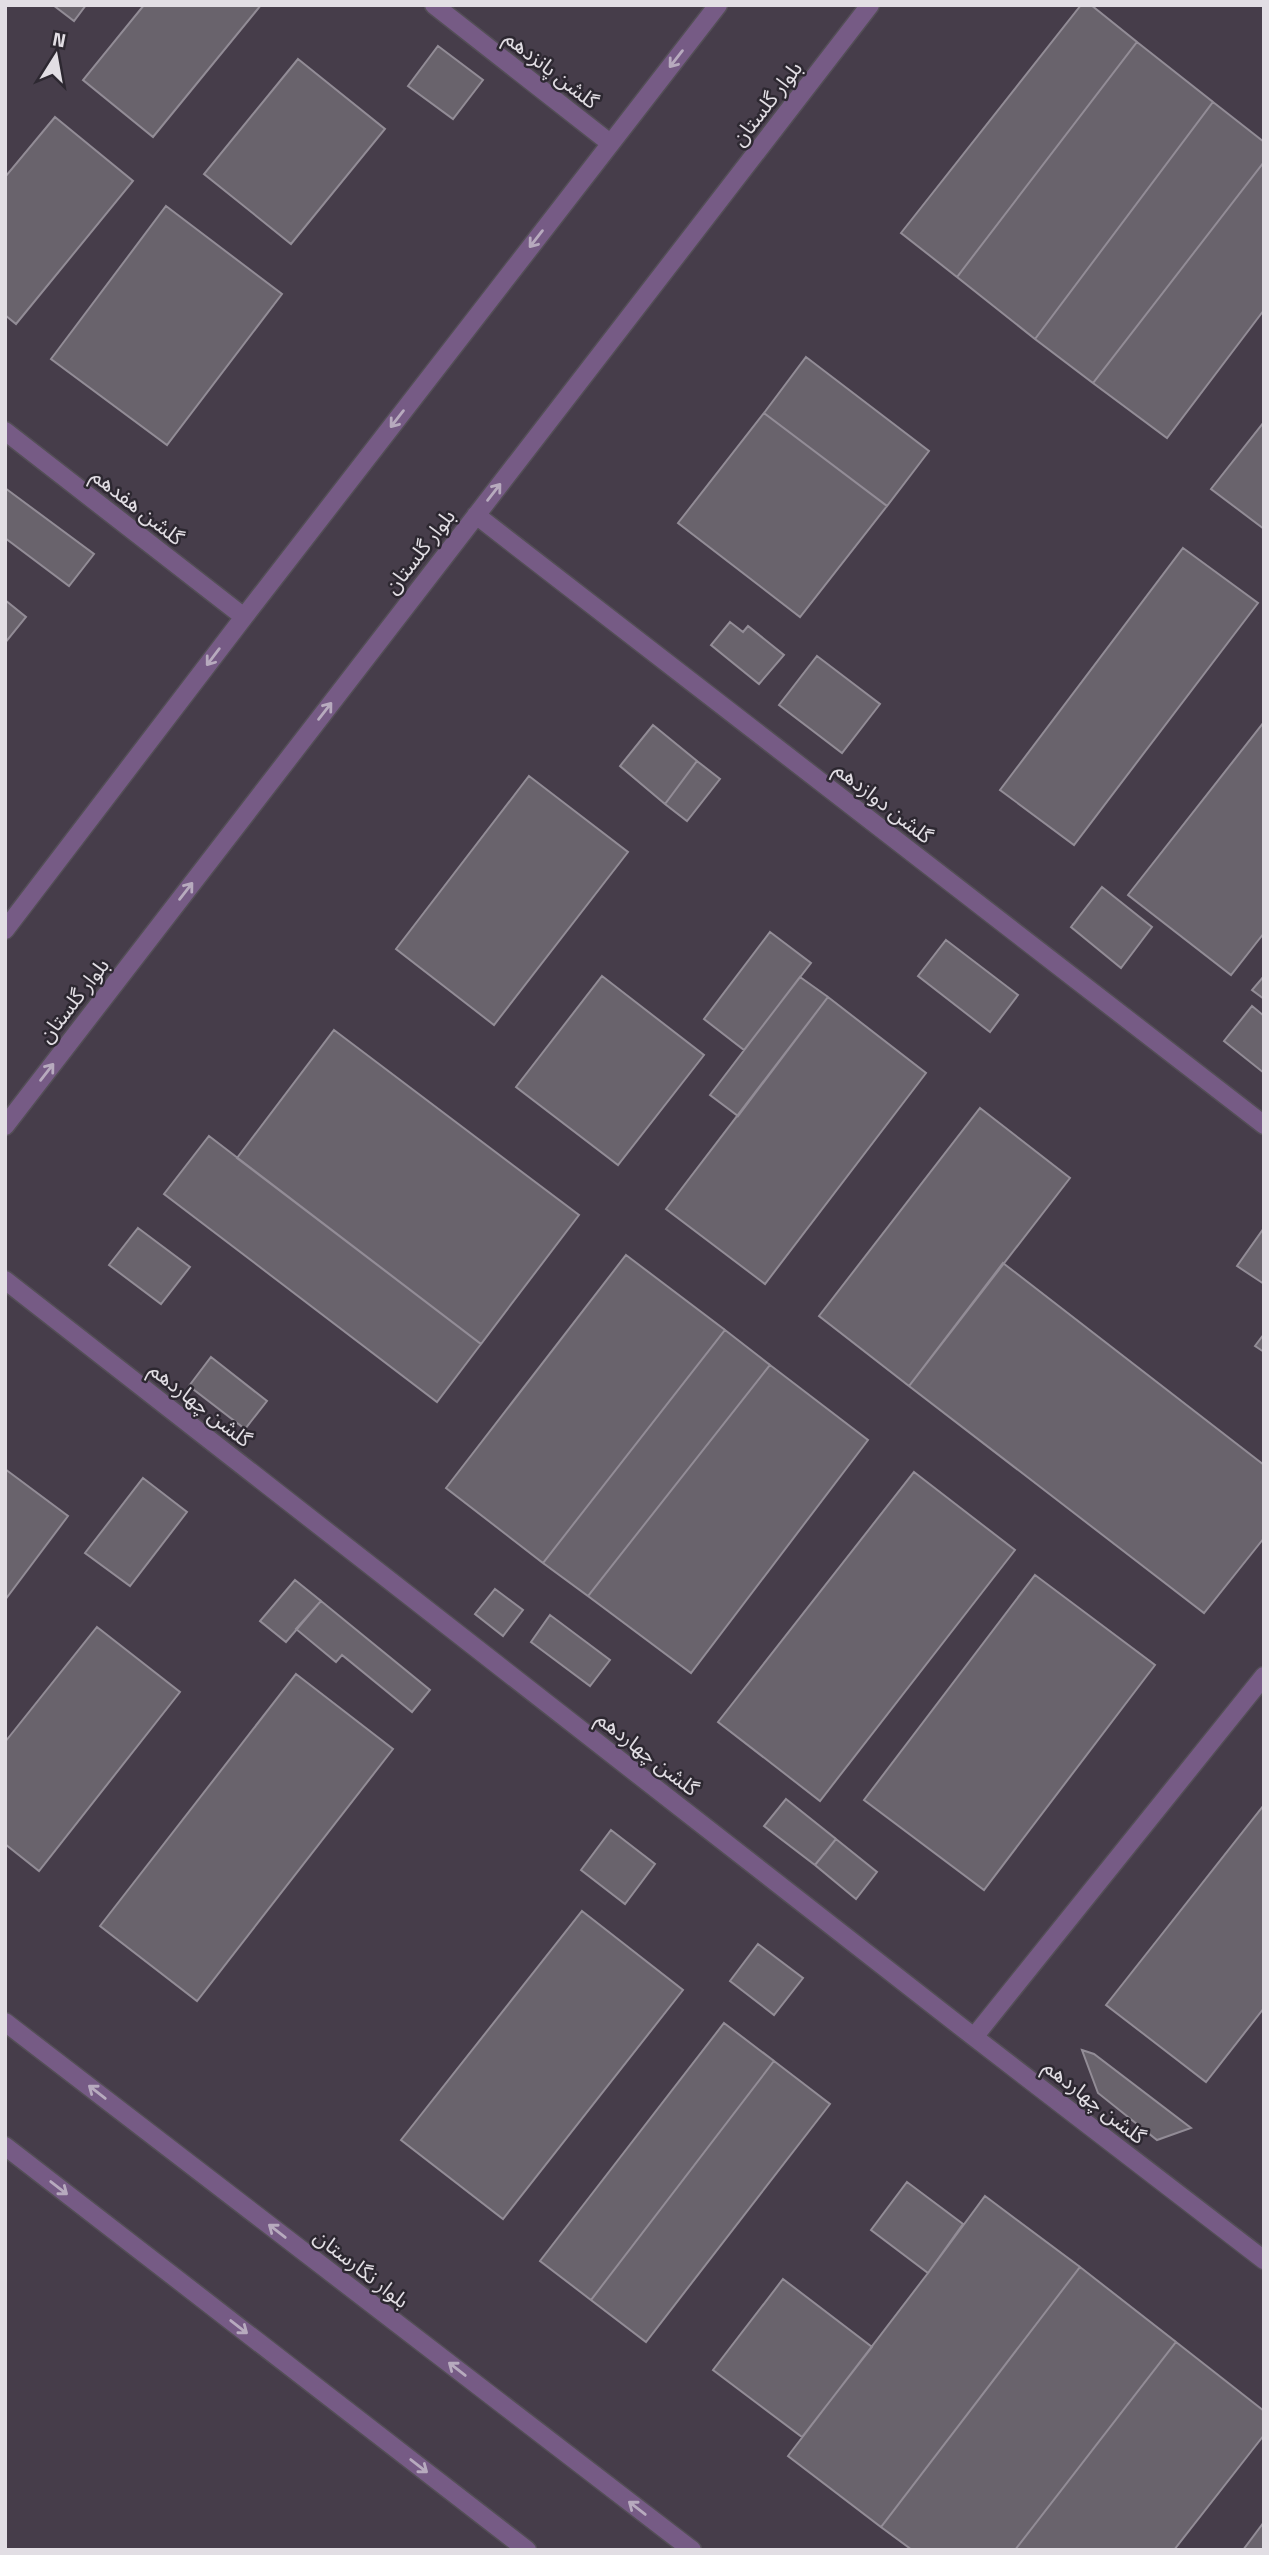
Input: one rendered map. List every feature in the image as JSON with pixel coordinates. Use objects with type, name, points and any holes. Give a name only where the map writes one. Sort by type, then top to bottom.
[{"type":"street","name":"گلشن پانزدهم","points":[[434,5],[610,144]]},
{"type":"street","points":[[5,930],[718,5]]},
{"type":"street","name":"بلوار گلستان","points":[[5,1126],[870,5]]},
{"type":"street","name":"گلشن هفدهم","points":[[5,431],[244,617]]},
{"type":"street","name":"گلشن دوازدهم","points":[[476,515],[1264,1125]]},
{"type":"street","name":"گلشن چهاردهم","points":[[5,1280],[1264,2260]]},
{"type":"street","points":[[974,2036],[1264,1676]]},
{"type":"street","name":"بلوار نگارستان","points":[[5,2022],[692,2550]]},
{"type":"street","points":[[5,2146],[527,2550]]},
{"type":"shaded area","points":[[5,5],[1264,5],[1264,2550],[5,2550]]},
{"type":"building","points":[[53,5],[86,5],[74,21]]},
{"type":"building","points":[[144,5],[261,5],[153,137],[83,80]]},
{"type":"building","points":[[1081,5],[1091,5],[1137,42],[957,277],[901,233]]},
{"type":"building","points":[[1137,42],[1213,102],[1035,339],[957,277]]},
{"type":"building","points":[[438,46],[483,80],[453,119],[408,86]]},
{"type":"building","points":[[298,59],[385,129],[291,244],[204,174]]},
{"type":"building","points":[[1213,102],[1264,142],[1264,162],[1093,383],[1035,339]]},
{"type":"building","points":[[55,117],[133,181],[16,324],[5,315],[5,177]]},
{"type":"building","points":[[1264,162],[1264,310],[1167,438],[1093,383]]},
{"type":"building","points":[[166,206],[282,294],[167,445],[51,359]]},
{"type":"building","points":[[806,357],[929,451],[887,506],[764,413]]},
{"type":"building","points":[[764,413],[887,506],[800,617],[678,523]]},
{"type":"building","points":[[1264,422],[1264,529],[1211,489]]},
{"type":"building","points":[[5,488],[94,554],[69,586],[5,538]]},
{"type":"building","points":[[1183,548],[1258,603],[1074,845],[1000,790]]},
{"type":"building","points":[[5,600],[26,617],[5,643]]},
{"type":"building","points":[[730,622],[743,632],[748,626],[784,655],[759,684],[711,645]]},
{"type":"building","points":[[817,656],[880,704],[842,753],[779,705]]},
{"type":"building","points":[[1264,722],[1264,933],[1231,975],[1128,895]]},
{"type":"building","points":[[653,725],[697,761],[665,804],[620,766]]},
{"type":"building","points":[[697,761],[720,779],[687,821],[665,804]]},
{"type":"building","points":[[529,776],[628,852],[494,1025],[396,949]]},
{"type":"building","points":[[1102,887],[1152,927],[1121,968],[1071,927]]},
{"type":"building","points":[[770,932],[811,963],[744,1050],[704,1019]]},
{"type":"building","points":[[946,940],[1018,995],[990,1032],[918,976]]},
{"type":"building","points":[[602,976],[704,1055],[618,1165],[516,1087]]},
{"type":"building","points":[[1264,976],[1264,999],[1252,990]]},
{"type":"building","points":[[800,977],[828,997],[738,1116],[710,1095]]},
{"type":"building","points":[[828,997],[926,1073],[765,1284],[666,1209]]},
{"type":"building","points":[[1252,1006],[1264,1016],[1264,1073],[1224,1041]]},
{"type":"building","points":[[334,1030],[579,1215],[481,1344],[237,1158]]},
{"type":"building","points":[[980,1108],[1070,1178],[909,1386],[819,1316]]},
{"type":"building","points":[[209,1136],[481,1344],[437,1402],[164,1194]]},
{"type":"building","points":[[138,1228],[190,1267],[161,1304],[109,1265]]},
{"type":"building","points":[[1264,1228],[1264,1284],[1237,1266]]},
{"type":"building","points":[[626,1255],[725,1330],[543,1563],[446,1488]]},
{"type":"building","points":[[1003,1263],[1264,1465],[1264,1538],[1204,1613],[909,1386]]},
{"type":"building","points":[[725,1330],[770,1365],[588,1596],[543,1563]]},
{"type":"building","points":[[1264,1334],[1264,1352],[1255,1346]]},
{"type":"building","points":[[211,1357],[267,1401],[245,1429],[189,1386]]},
{"type":"building","points":[[770,1365],[868,1440],[691,1673],[588,1596]]},
{"type":"building","points":[[5,1469],[68,1516],[5,1600]]},
{"type":"building","points":[[914,1472],[1015,1550],[820,1801],[718,1722]]},
{"type":"building","points":[[143,1478],[187,1512],[130,1586],[85,1553]]},
{"type":"building","points":[[1035,1575],[1155,1665],[984,1890],[864,1800]]},
{"type":"building","points":[[295,1580],[321,1601],[286,1642],[260,1621]]},
{"type":"building","points":[[495,1589],[523,1610],[503,1636],[475,1614]]},
{"type":"building","points":[[321,1601],[430,1690],[412,1712],[342,1655],[336,1662],[296,1629]]},
{"type":"building","points":[[550,1615],[610,1660],[590,1686],[531,1642]]},
{"type":"building","points":[[97,1627],[180,1692],[39,1871],[5,1844],[5,1742]]},
{"type":"building","points":[[296,1674],[393,1749],[197,2001],[100,1926]]},
{"type":"building","points":[[786,1799],[836,1839],[815,1865],[764,1826]]},
{"type":"building","points":[[1264,1805],[1264,2008],[1206,2082],[1106,2005]]},
{"type":"building","points":[[611,1830],[655,1864],[625,1904],[581,1870]]},
{"type":"building","points":[[836,1839],[877,1872],[856,1899],[815,1865]]},
{"type":"building","points":[[582,1911],[683,1990],[503,2219],[401,2140]]},
{"type":"building","points":[[758,1944],[803,1978],[774,2015],[730,1981]]},
{"type":"building","points":[[724,2023],[774,2061],[591,2300],[540,2261]]},
{"type":"building","points":[[1082,2050],[1094,2054],[1191,2128],[1157,2140],[1098,2093]]},
{"type":"building","points":[[774,2061],[830,2104],[646,2342],[591,2300]]},
{"type":"building","points":[[907,2182],[963,2224],[928,2273],[871,2230]]},
{"type":"building","points":[[985,2196],[1080,2267],[881,2527],[788,2456]]},
{"type":"building","points":[[1080,2267],[1176,2342],[1015,2550],[912,2550],[881,2527]]},
{"type":"building","points":[[783,2279],[872,2347],[802,2437],[713,2370]]},
{"type":"building","points":[[1176,2342],[1264,2411],[1264,2435],[1174,2550],[1015,2550]]},
{"type":"building","points":[[1264,2522],[1264,2550],[1243,2550]]}]
